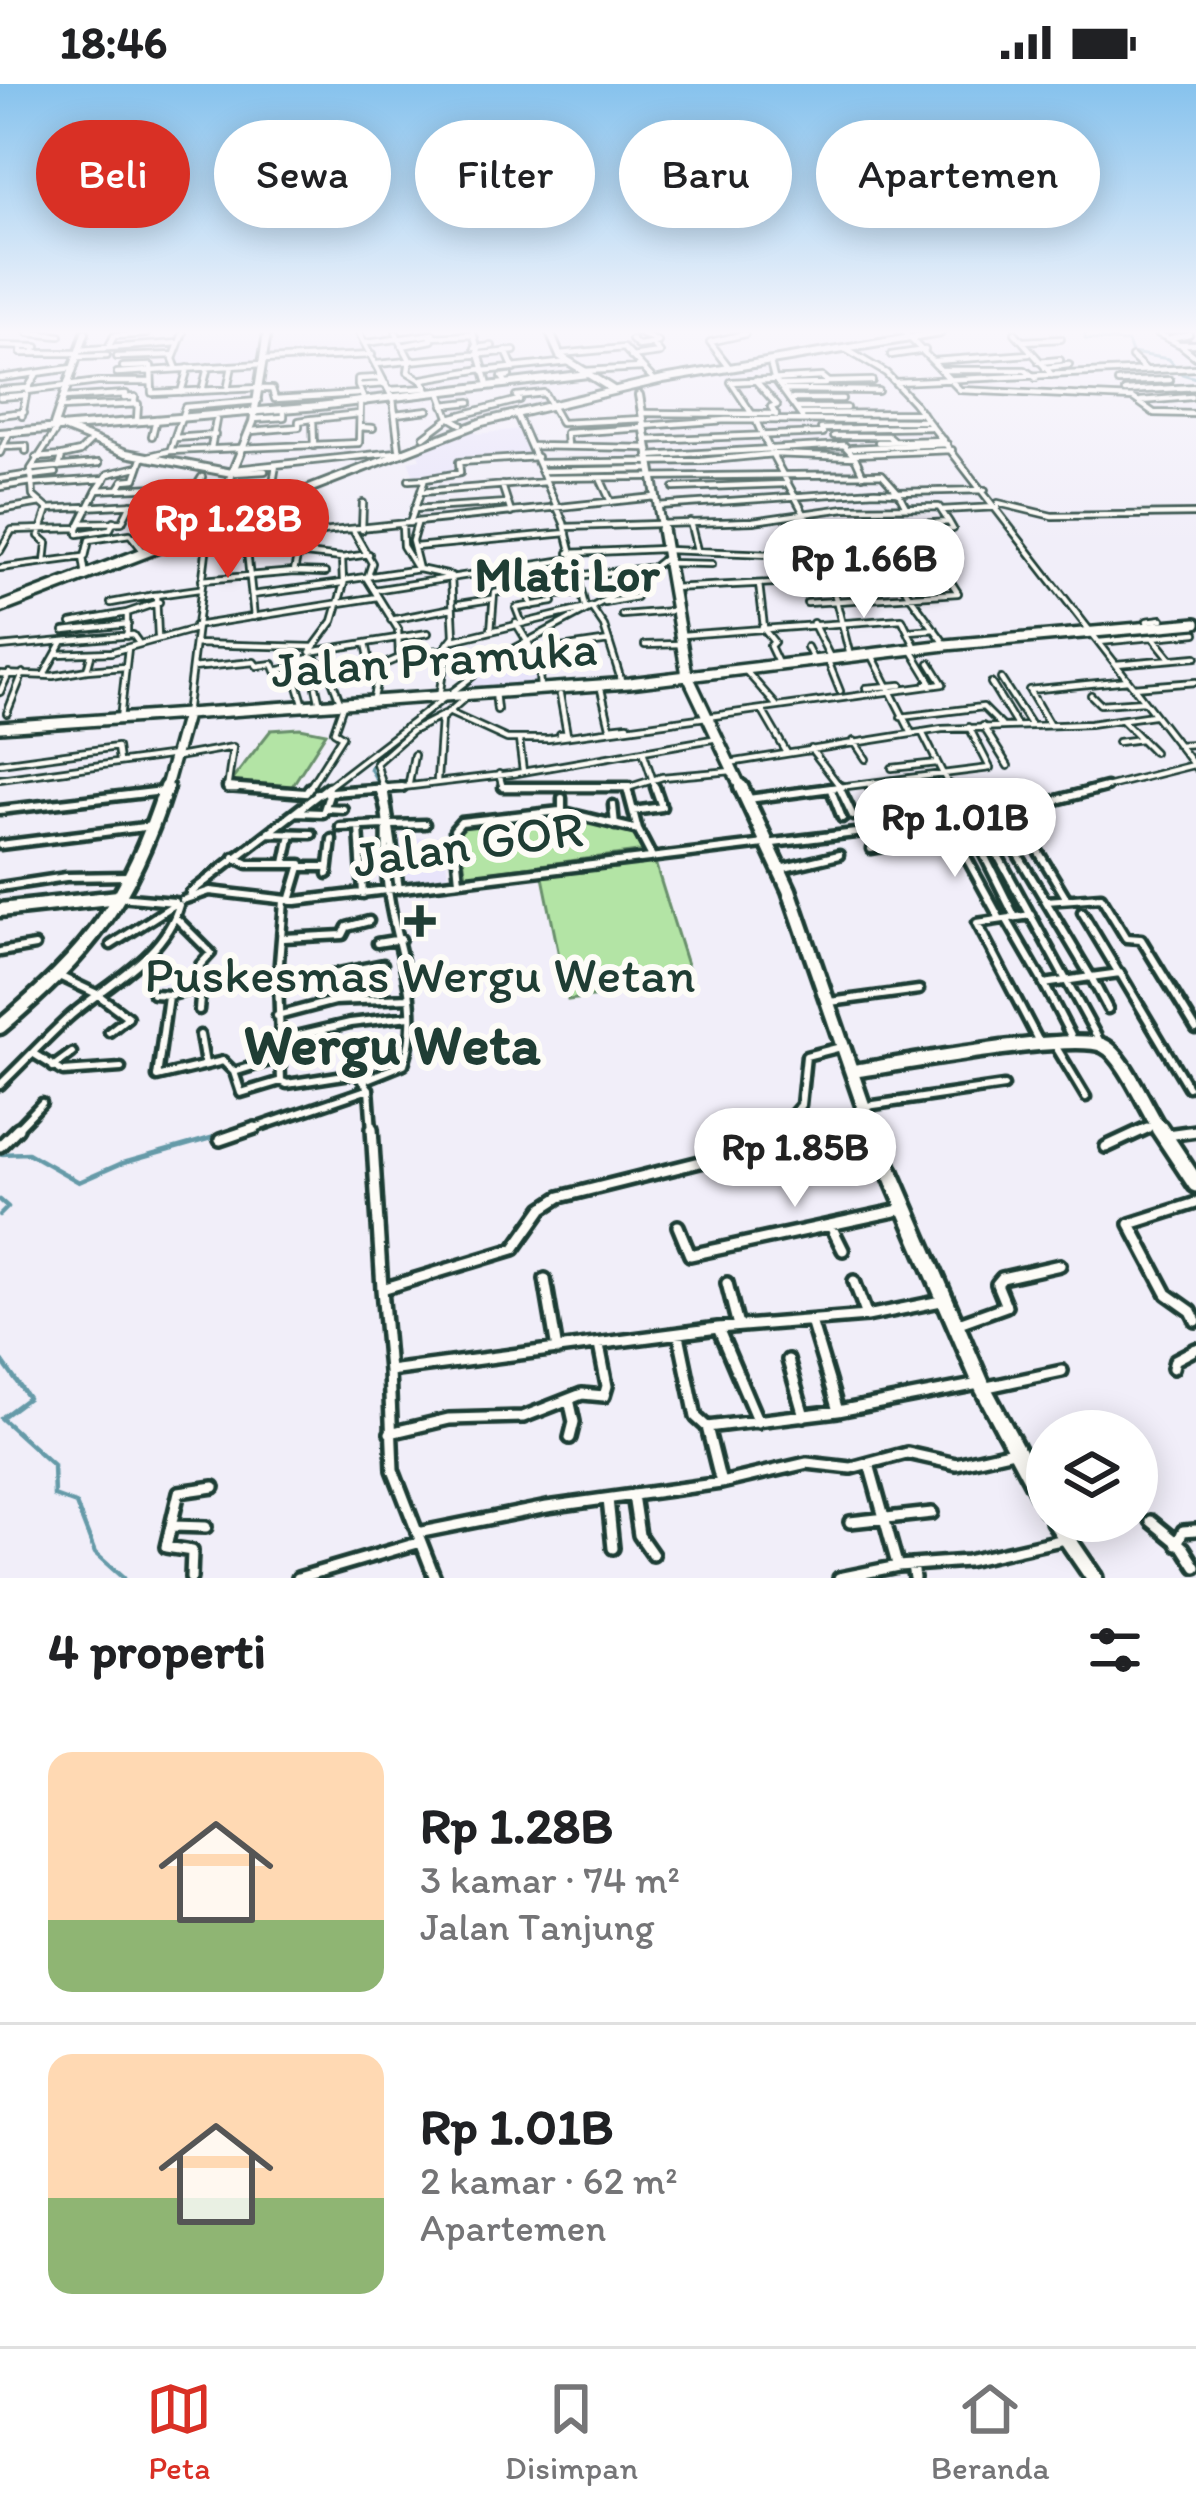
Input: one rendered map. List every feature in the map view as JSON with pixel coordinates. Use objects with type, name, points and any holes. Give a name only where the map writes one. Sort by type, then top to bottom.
[{"type":"street","points":[[0,415],[23,414],[25,403]]},
{"type":"street","points":[[63,403],[57,426],[36,458],[32,477],[33,496],[48,509],[226,499]]},
{"type":"street","points":[[170,451],[188,404],[210,403]]},
{"type":"street","points":[[0,1027],[84,951],[156,825],[185,715],[207,544],[257,403]]},
{"type":"street","points":[[26,451],[24,446],[1,450],[5,432],[255,415],[332,403]]},
{"type":"street","points":[[357,456],[360,403]]},
{"type":"street","points":[[390,403],[403,450]]},
{"type":"street","points":[[461,424],[449,418],[443,405],[464,403]]},
{"type":"street","points":[[424,437],[449,418],[501,403]]},
{"type":"street","points":[[521,403],[526,410]]},
{"type":"street","points":[[0,608],[403,450],[552,403],[559,422],[757,423],[846,408]]},
{"type":"street","points":[[640,403],[686,673],[780,869],[904,1209],[982,1385],[1026,1469]]},
{"type":"street","points":[[745,403],[752,414]]},
{"type":"street","points":[[775,403],[771,407],[777,418]]},
{"type":"street","points":[[794,403],[800,414],[818,420],[931,424]]},
{"type":"street","points":[[914,403],[1195,766]]},
{"type":"street","points":[[1140,403],[1152,412],[1196,414]]},
{"type":"street","points":[[61,408],[134,404],[140,405],[137,420]]},
{"type":"street","points":[[314,446],[319,406]]},
{"type":"street","points":[[1177,406],[1184,413]]},
{"type":"street","points":[[394,415],[428,410]]},
{"type":"street","points":[[516,413],[566,530],[581,593],[609,641],[622,683]]},
{"type":"street","points":[[800,414],[922,413]]},
{"type":"street","points":[[251,431],[299,428],[298,421],[359,414]]},
{"type":"street","points":[[567,447],[566,433],[643,421],[752,414],[777,418]]},
{"type":"street","points":[[152,436],[156,419]]},
{"type":"street","points":[[211,448],[216,420]]},
{"type":"street","points":[[818,420],[822,431],[834,436],[948,445]]},
{"type":"street","points":[[757,423],[785,484],[807,514],[832,572],[850,656]]},
{"type":"street","points":[[409,480],[502,485],[766,437],[931,424]]},
{"type":"street","points":[[57,426],[144,457],[265,471]]},
{"type":"street","points":[[360,428],[373,428]]},
{"type":"street","points":[[176,438],[215,435]]},
{"type":"street","points":[[834,436],[838,446]]},
{"type":"street","points":[[609,437],[612,448]]},
{"type":"street","points":[[36,458],[80,452],[91,441]]},
{"type":"street","points":[[854,453],[878,442],[948,445]]},
{"type":"street","points":[[119,489],[124,479],[135,479],[144,457],[170,451],[358,443]]},
{"type":"street","points":[[773,452],[827,457],[948,445]]},
{"type":"street","points":[[533,446],[612,448],[705,476],[886,475],[906,507]]},
{"type":"street","points":[[422,492],[446,490],[462,471],[459,462],[648,459],[838,446],[854,453],[863,475]]},
{"type":"street","points":[[234,471],[277,465],[296,469],[403,450]]},
{"type":"street","points":[[58,470],[62,456]]},
{"type":"street","points":[[827,457],[831,465]]},
{"type":"street","points":[[544,477],[600,478],[648,459]]},
{"type":"street","points":[[0,487],[99,463]]},
{"type":"street","points":[[273,483],[277,465]]},
{"type":"street","points":[[114,521],[110,529],[78,534],[97,490],[110,473],[137,466]]},
{"type":"street","points":[[716,475],[721,488]]},
{"type":"street","points":[[732,475],[736,486]]},
{"type":"street","points":[[696,504],[705,476]]},
{"type":"street","points":[[97,490],[199,485],[202,477]]},
{"type":"street","points":[[600,478],[611,502]]},
{"type":"street","points":[[0,479],[105,479]]},
{"type":"street","points":[[418,569],[402,544],[424,479]]},
{"type":"street","points":[[674,488],[785,484]]},
{"type":"street","points":[[502,485],[511,513]]},
{"type":"street","points":[[184,500],[187,486]]},
{"type":"street","points":[[446,490],[448,506]]},
{"type":"street","points":[[207,544],[611,502],[731,504],[795,494],[985,490]]},
{"type":"street","points":[[0,510],[40,503]]},
{"type":"street","points":[[362,530],[363,503]]},
{"type":"street","points":[[414,509],[507,503]]},
{"type":"street","points":[[0,551],[4,536],[12,530],[123,520],[131,504]]},
{"type":"street","points":[[413,547],[566,530],[906,507],[941,510],[996,505],[1052,516],[1196,514]]},
{"type":"street","points":[[44,562],[47,543],[39,540],[48,509]]},
{"type":"street","points":[[867,554],[863,542],[953,529],[941,510]]},
{"type":"street","points":[[690,522],[697,550]]},
{"type":"street","points":[[815,531],[949,522]]},
{"type":"street","points":[[902,523],[908,534]]},
{"type":"street","points":[[410,525],[418,569]]},
{"type":"street","points":[[532,526],[535,536]]},
{"type":"street","points":[[353,531],[369,554],[368,576],[399,637],[396,661],[380,665],[372,702]]},
{"type":"street","points":[[86,578],[88,541],[127,533],[145,553]]},
{"type":"street","points":[[807,603],[958,593],[920,533]]},
{"type":"street","points":[[300,536],[305,554]]},
{"type":"street","points":[[246,541],[254,617]]},
{"type":"street","points":[[820,544],[830,543]]},
{"type":"street","points":[[57,655],[128,648],[195,628],[339,606],[376,594],[570,556],[697,550],[825,556],[887,553],[946,645]]},
{"type":"street","points":[[294,572],[297,557],[305,554],[342,558],[369,554]]},
{"type":"street","points":[[664,555],[712,564]]},
{"type":"street","points":[[602,602],[664,555]]},
{"type":"street","points":[[0,568],[85,557]]},
{"type":"street","points":[[304,706],[292,662],[312,652],[339,606],[342,558]]},
{"type":"street","points":[[519,566],[532,606]]},
{"type":"street","points":[[252,595],[448,568],[455,606],[454,640],[446,650],[440,700]]},
{"type":"street","points":[[390,620],[491,599],[497,592],[651,568]]},
{"type":"street","points":[[832,572],[894,568]]},
{"type":"street","points":[[70,623],[127,613],[201,584],[248,575],[325,573]]},
{"type":"street","points":[[668,588],[901,580]]},
{"type":"street","points":[[759,584],[763,627],[774,641],[770,646],[778,663]]},
{"type":"street","points":[[540,689],[535,652],[516,608],[581,593]]},
{"type":"street","points":[[495,659],[589,607],[636,597]]},
{"type":"street","points":[[111,603],[158,598]]},
{"type":"street","points":[[158,598],[158,636]]},
{"type":"street","points":[[490,633],[491,599]]},
{"type":"street","points":[[454,640],[589,607]]},
{"type":"street","points":[[622,615],[672,611]]},
{"type":"street","points":[[127,613],[127,636]]},
{"type":"street","points":[[448,711],[498,736],[519,740],[931,683],[902,619],[763,627],[645,645]]},
{"type":"street","points":[[1150,629],[1162,620]]},
{"type":"street","points":[[813,623],[840,691]]},
{"type":"street","name":"Jalan Pramuka","points":[[0,727],[440,700],[946,645],[1096,638],[1196,623]]},
{"type":"street","points":[[64,631],[128,624]]},
{"type":"street","points":[[909,631],[936,629]]},
{"type":"street","points":[[1150,629],[1196,634]]},
{"type":"street","points":[[1150,629],[1172,659]]},
{"type":"street","points":[[195,644],[312,652],[428,633]]},
{"type":"street","points":[[0,647],[135,635],[138,642]]},
{"type":"street","points":[[44,675],[63,641]]},
{"type":"street","points":[[535,652],[609,641]]},
{"type":"street","points":[[330,672],[370,662],[366,643]]},
{"type":"street","points":[[807,647],[813,659]]},
{"type":"street","points":[[120,719],[128,648]]},
{"type":"street","points":[[399,653],[446,650]]},
{"type":"street","points":[[312,652],[330,672],[342,704],[334,731],[343,735],[312,794]]},
{"type":"street","points":[[871,653],[912,734]]},
{"type":"street","points":[[87,670],[91,655]]},
{"type":"street","points":[[1116,664],[1196,658]]},
{"type":"street","points":[[192,668],[254,662],[257,666],[273,664],[276,673],[292,668]]},
{"type":"street","points":[[708,716],[840,691],[944,685],[931,663]]},
{"type":"street","points":[[0,674],[127,667]]},
{"type":"street","points":[[744,667],[753,684],[775,704]]},
{"type":"street","points":[[7,713],[23,673]]},
{"type":"street","points":[[0,692],[9,674]]},
{"type":"street","points":[[220,1140],[367,1085],[406,1062],[409,998],[392,890],[389,825],[375,767],[386,748],[473,676]]},
{"type":"street","points":[[1001,679],[1030,724]]},
{"type":"street","points":[[1049,724],[1029,690],[1128,680]]},
{"type":"street","points":[[991,682],[1016,724]]},
{"type":"street","points":[[1133,687],[1196,682]]},
{"type":"street","points":[[600,685],[611,729]]},
{"type":"street","points":[[316,687],[320,705]]},
{"type":"street","points":[[495,692],[497,710]]},
{"type":"street","points":[[111,945],[180,901],[312,794],[468,694]]},
{"type":"street","points":[[560,694],[568,736]]},
{"type":"street","points":[[1091,695],[1100,704],[1144,701]]},
{"type":"street","points":[[901,716],[983,707],[1000,725]]},
{"type":"street","points":[[761,709],[787,753]]},
{"type":"street","points":[[437,781],[448,711]]},
{"type":"street","points":[[499,774],[502,787],[550,787],[563,793],[627,788],[652,779],[854,741],[969,727],[1154,715]]},
{"type":"street","points":[[1122,720],[1154,752]]},
{"type":"street","points":[[983,726],[1008,766]]},
{"type":"street","points":[[745,799],[991,767],[969,727]]},
{"type":"street","points":[[922,732],[1007,918]]},
{"type":"street","points":[[550,735],[568,736]]},
{"type":"street","points":[[0,779],[234,747],[226,773],[227,790],[329,795],[523,771],[718,738]]},
{"type":"street","points":[[1118,742],[1141,739]]},
{"type":"street","points":[[519,740],[523,771]]},
{"type":"street","points":[[854,741],[866,759]]},
{"type":"street","points":[[1178,745],[1196,744]]},
{"type":"street","points":[[0,763],[117,747],[119,762]]},
{"type":"street","points":[[811,748],[853,816]]},
{"type":"street","points":[[633,811],[662,808],[643,753]]},
{"type":"street","points":[[409,783],[414,755]]},
{"type":"street","points":[[910,755],[914,765]]},
{"type":"street","points":[[892,768],[937,763]]},
{"type":"street","points":[[546,766],[550,787]]},
{"type":"street","name":"Jalan GOR","points":[[118,897],[180,901],[210,891],[287,901],[978,819],[1195,766]]},
{"type":"street","points":[[601,780],[602,789]]},
{"type":"street","points":[[870,785],[883,815],[900,814],[902,828],[900,844],[871,849]]},
{"type":"street","points":[[627,788],[638,830],[651,855]]},
{"type":"street","points":[[837,789],[842,818]]},
{"type":"street","points":[[0,810],[168,790]]},
{"type":"street","points":[[562,812],[563,793]]},
{"type":"street","points":[[292,812],[319,814],[329,795]]},
{"type":"street","points":[[613,805],[615,825]]},
{"type":"street","points":[[325,808],[343,809]]},
{"type":"street","points":[[1014,811],[1067,899]]},
{"type":"street","points":[[459,881],[457,824],[562,812],[638,830]]},
{"type":"street","points":[[995,816],[1108,1009]]},
{"type":"street","points":[[978,819],[1101,1043],[1117,1055],[1196,1184]]},
{"type":"street","points":[[947,822],[1007,918],[1074,1043]]},
{"type":"street","points":[[340,827],[425,824]]},
{"type":"street","points":[[0,844],[156,825]]},
{"type":"street","points":[[359,827],[363,893]]},
{"type":"street","points":[[265,833],[312,834]]},
{"type":"street","points":[[284,863],[291,834]]},
{"type":"street","points":[[234,857],[248,864],[284,863],[329,871],[332,839]]},
{"type":"street","points":[[780,869],[838,855]]},
{"type":"street","points":[[281,1081],[278,985],[287,901],[302,867]]},
{"type":"street","points":[[0,887],[67,877],[129,875]]},
{"type":"street","points":[[0,910],[118,897]]},
{"type":"street","points":[[1046,901],[1102,898],[1126,938],[1141,939],[1196,1030]]},
{"type":"street","points":[[0,1085],[146,953],[177,919],[180,901]]},
{"type":"street","points":[[1082,912],[1188,1088]]},
{"type":"street","points":[[1031,915],[977,923],[1048,1044],[1086,1097]]},
{"type":"street","points":[[177,919],[211,952],[200,965],[199,1010]]},
{"type":"street","points":[[284,938],[343,935],[347,927],[369,922]]},
{"type":"street","points":[[377,943],[400,938]]},
{"type":"street","points":[[0,952],[35,946]]},
{"type":"street","points":[[278,985],[383,964]]},
{"type":"street","points":[[1044,984],[1118,972]]},
{"type":"street","points":[[58,976],[97,994],[128,1017],[109,1032]]},
{"type":"street","points":[[152,994],[201,987]]},
{"type":"street","points":[[830,1002],[920,990]]},
{"type":"street","points":[[169,995],[157,1077],[226,1061],[241,1093],[281,1081],[287,1084],[349,1072],[367,1085],[393,1470],[435,1578]]},
{"type":"street","points":[[278,1016],[334,1001],[409,998]]},
{"type":"street","points":[[278,1040],[350,1023],[409,1016]]},
{"type":"street","points":[[200,1035],[205,1064]]},
{"type":"street","points":[[853,1071],[1048,1044],[1101,1043]]},
{"type":"street","points":[[382,1288],[514,1249],[543,1208],[560,1197],[691,1166],[771,1136],[798,1113],[806,1056],[844,1046]]},
{"type":"street","points":[[53,1066],[72,1053]]},
{"type":"street","points":[[34,1054],[71,1072],[122,1068]]},
{"type":"street","points":[[234,1072],[279,1058]]},
{"type":"street","points":[[772,1160],[844,1137],[866,1114],[1004,1086]]},
{"type":"street","points":[[0,1146],[42,1103]]},
{"type":"street","points":[[1106,1147],[1160,1130],[1196,1131]]},
{"type":"street","points":[[1196,1203],[1130,1224],[1168,1295],[1190,1310],[1196,1321]]},
{"type":"street","points":[[678,1226],[690,1255],[904,1209]]},
{"type":"street","points":[[830,1226],[843,1250]]},
{"type":"street","points":[[954,1324],[1007,1305],[1000,1279],[1060,1265]]},
{"type":"street","points":[[545,1279],[557,1350]]},
{"type":"street","points":[[854,1281],[868,1316]]},
{"type":"street","points":[[727,1283],[738,1326]]},
{"type":"street","points":[[389,1370],[718,1328],[868,1316],[944,1301]]},
{"type":"street","points":[[811,1321],[838,1411]]},
{"type":"street","points":[[718,1328],[758,1422]]},
{"type":"street","points":[[679,1335],[696,1417],[707,1426],[721,1484]]},
{"type":"street","points":[[390,1433],[440,1420],[523,1417],[569,1399],[606,1392],[598,1345]]},
{"type":"street","points":[[1172,1368],[1174,1360],[1196,1349]]},
{"type":"street","points":[[788,1360],[804,1416]]},
{"type":"street","points":[[707,1426],[838,1411],[1062,1371]]},
{"type":"street","points":[[569,1399],[574,1422],[570,1438]]},
{"type":"street","points":[[298,1578],[419,1538],[608,1499],[721,1484],[807,1463],[851,1468],[907,1453],[956,1464],[1016,1450]]},
{"type":"street","points":[[869,1464],[898,1566]]},
{"type":"street","points":[[191,1578],[192,1551],[167,1549],[181,1490],[214,1487]]},
{"type":"street","points":[[633,1495],[639,1535],[653,1555]]},
{"type":"street","points":[[608,1499],[613,1548]]},
{"type":"street","points":[[850,1522],[932,1513]]},
{"type":"street","points":[[172,1526],[206,1526]]},
{"type":"street","points":[[1158,1527],[1196,1567]]},
{"type":"street","points":[[1177,1544],[1183,1531],[1196,1530]]},
{"type":"street","points":[[839,1578],[898,1566],[913,1572],[1052,1542]]},
{"type":"street","points":[[1067,1542],[1094,1578]]},
{"type":"shaded area","points":[[474,428],[477,434],[520,429],[529,453],[456,461],[456,473],[414,476],[408,461],[420,459],[416,450]]},
{"type":"shaded area","points":[[525,640],[536,658],[540,685],[457,691]]},
{"type":"shaded area","points":[[443,835],[448,878],[402,884],[394,840]]},
{"type":"green space","points":[[271,730],[326,733],[289,791],[228,785]]},
{"type":"green space","points":[[563,815],[632,833],[645,851],[466,875],[458,828]]},
{"type":"green space","points":[[653,856],[693,984],[568,1000],[542,872]]},
{"type":"waterway","points":[[382,789],[370,769],[376,755],[447,700]]},
{"type":"waterway","points":[[401,939],[409,971]]},
{"type":"waterway","points":[[318,1103],[392,1072]]},
{"type":"waterway","points":[[0,1154],[28,1153],[79,1182],[120,1164],[218,1136]]},
{"type":"waterway","points":[[0,1200],[8,1207],[0,1215]]},
{"type":"waterway","points":[[0,1358],[28,1398],[1,1418],[53,1465],[54,1496],[76,1504],[95,1553],[123,1578]]},
{"type":"place","name":"Puskesmas Wergu Wetan","points":[[420,921]]},
{"type":"district","name":"Mlati Lor","points":[[567,574]]},
{"type":"district","name":"Wergu Weta","points":[[392,1044]]}]
